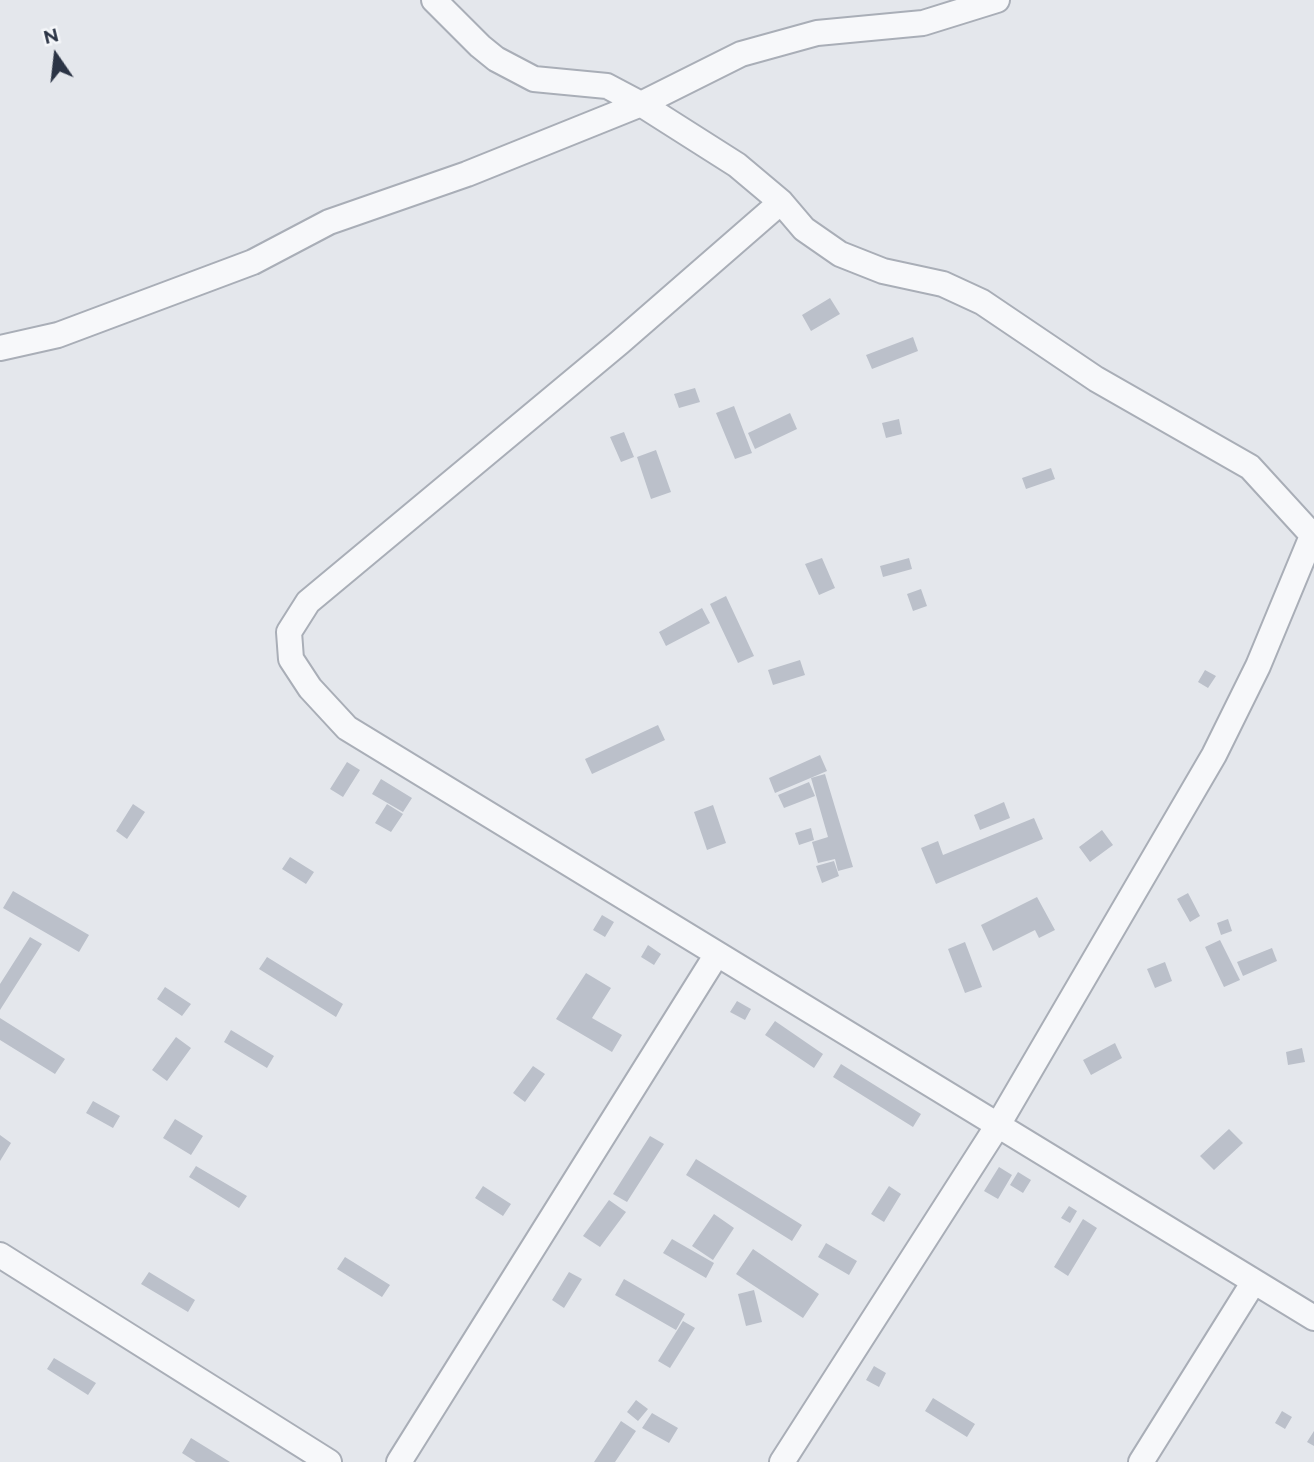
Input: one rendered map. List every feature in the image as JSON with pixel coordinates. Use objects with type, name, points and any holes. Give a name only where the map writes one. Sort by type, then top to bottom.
[{"type":"street","points":[[434,0],[496,59],[534,79],[607,86],[737,164],[781,202],[804,229],[840,254],[883,271],[943,284],[982,302],[1097,379],[1250,467],[1313,534],[1258,666],[1214,755],[998,1125],[782,1462]]},
{"type":"street","points":[[0,348],[58,335],[253,262],[329,222],[467,174],[641,104],[741,54],[817,33],[923,23],[997,0]]},
{"type":"street","points":[[781,202],[619,343],[308,602],[289,632],[291,659],[310,688],[347,728],[1314,1318]]},
{"type":"street","points":[[399,1462],[717,954]]},
{"type":"street","points":[[0,1255],[329,1462]]},
{"type":"street","points":[[1141,1462],[1253,1283]]},
{"type":"building","points":[[830,298],[840,314],[811,331],[802,315]]},
{"type":"building","points":[[913,337],[918,351],[872,369],[866,355]]},
{"type":"building","points":[[695,388],[700,402],[679,408],[674,394]]},
{"type":"building","points":[[734,406],[752,453],[735,459],[716,413]]},
{"type":"building","points":[[790,413],[797,429],[755,449],[748,433]]},
{"type":"building","points":[[899,419],[902,434],[886,438],[882,423]]},
{"type":"building","points":[[624,432],[634,457],[621,462],[610,437]]},
{"type":"building","points":[[656,450],[671,492],[651,499],[637,457]]},
{"type":"building","points":[[1051,468],[1055,479],[1026,489],[1022,478]]},
{"type":"building","points":[[822,558],[835,588],[819,595],[805,564]]},
{"type":"building","points":[[909,558],[912,569],[883,577],[880,566]]},
{"type":"building","points":[[921,589],[927,606],[913,611],[907,594]]},
{"type":"building","points":[[726,596],[754,656],[738,663],[710,604]]},
{"type":"building","points":[[702,608],[710,623],[666,646],[659,632]]},
{"type":"building","points":[[800,660],[805,675],[773,685],[768,670]]},
{"type":"building","points":[[1205,670],[1216,676],[1208,688],[1198,682]]},
{"type":"building","points":[[658,725],[665,740],[592,774],[585,759]]},
{"type":"building","points":[[820,755],[827,771],[775,793],[769,778]]},
{"type":"building","points":[[347,762],[360,770],[343,797],[330,789]]},
{"type":"building","points":[[825,774],[853,867],[838,871],[835,859],[818,863],[812,842],[828,837],[811,778]]},
{"type":"building","points":[[381,779],[412,798],[403,812],[372,794]]},
{"type":"building","points":[[809,782],[815,796],[784,808],[778,795]]},
{"type":"building","points":[[1004,802],[1010,818],[980,830],[974,815]]},
{"type":"building","points":[[133,804],[145,812],[127,839],[116,831]]},
{"type":"building","points":[[387,804],[403,814],[391,832],[375,823]]},
{"type":"building","points":[[713,805],[726,843],[707,850],[694,812]]},
{"type":"building","points":[[1034,818],[1043,839],[936,884],[921,848],[938,841],[943,855]]},
{"type":"building","points":[[811,828],[814,840],[799,845],[795,833]]},
{"type":"building","points":[[1102,830],[1113,845],[1090,862],[1079,847]]},
{"type":"building","points":[[290,857],[314,872],[306,884],[282,869]]},
{"type":"building","points":[[834,861],[839,876],[822,883],[816,866]]},
{"type":"building","points":[[13,891],[89,935],[79,952],[3,908]]},
{"type":"building","points":[[1188,893],[1200,916],[1190,922],[1177,899]]},
{"type":"building","points":[[1037,897],[1055,930],[1039,938],[1035,930],[993,951],[981,925]]},
{"type":"building","points":[[602,915],[614,922],[605,937],[593,930]]},
{"type":"building","points":[[1228,919],[1232,931],[1221,935],[1217,923]]},
{"type":"building","points":[[30,937],[42,944],[0,1010],[0,984]]},
{"type":"building","points":[[1220,940],[1240,980],[1224,987],[1205,947]]},
{"type":"building","points":[[965,942],[982,987],[965,993],[948,949]]},
{"type":"building","points":[[648,945],[661,954],[654,965],[641,957]]},
{"type":"building","points":[[1272,948],[1277,961],[1243,976],[1237,962]]},
{"type":"building","points":[[267,957],[343,1004],[336,1017],[259,969]]},
{"type":"building","points":[[1165,962],[1172,981],[1155,988],[1147,969]]},
{"type":"building","points":[[586,973],[611,988],[592,1018],[622,1035],[612,1052],[556,1019]]},
{"type":"building","points":[[165,987],[191,1004],[182,1016],[157,999]]},
{"type":"building","points":[[737,1001],[751,1009],[745,1020],[730,1012]]},
{"type":"building","points":[[0,1018],[65,1059],[55,1074],[0,1040]]},
{"type":"building","points":[[775,1021],[823,1054],[814,1068],[765,1035]]},
{"type":"building","points":[[231,1030],[274,1056],[267,1068],[224,1042]]},
{"type":"building","points":[[176,1037],[191,1048],[167,1081],[152,1070]]},
{"type":"building","points":[[1115,1043],[1122,1058],[1091,1075],[1083,1060]]},
{"type":"building","points":[[1302,1048],[1305,1062],[1288,1065],[1286,1052]]},
{"type":"building","points":[[841,1064],[921,1114],[913,1127],[833,1077]]},
{"type":"building","points":[[533,1066],[545,1074],[525,1102],[513,1093]]},
{"type":"building","points":[[93,1101],[120,1116],[113,1128],[86,1113]]},
{"type":"building","points":[[175,1119],[203,1136],[191,1155],[163,1138]]},
{"type":"building","points":[[1229,1129],[1243,1143],[1214,1170],[1200,1156]]},
{"type":"building","points":[[0,1135],[11,1143],[0,1161]]},
{"type":"building","points":[[650,1136],[664,1144],[627,1202],[613,1194]]},
{"type":"building","points":[[696,1159],[802,1225],[792,1241],[686,1175]]},
{"type":"building","points":[[196,1166],[247,1196],[239,1208],[189,1177]]},
{"type":"building","points":[[999,1167],[1012,1175],[998,1199],[984,1191]]},
{"type":"building","points":[[1018,1172],[1031,1180],[1023,1193],[1010,1185]]},
{"type":"building","points":[[483,1186],[511,1204],[503,1216],[475,1198]]},
{"type":"building","points":[[889,1186],[901,1194],[884,1222],[871,1214]]},
{"type":"building","points":[[609,1200],[626,1212],[600,1247],[583,1236]]},
{"type":"building","points":[[1069,1206],[1077,1211],[1070,1223],[1061,1218]]},
{"type":"building","points":[[714,1214],[734,1228],[713,1260],[692,1246]]},
{"type":"building","points":[[1083,1219],[1097,1228],[1068,1276],[1054,1267]]},
{"type":"building","points":[[672,1239],[714,1263],[706,1278],[663,1253]]},
{"type":"building","points":[[826,1243],[857,1261],[849,1275],[818,1257]]},
{"type":"building","points":[[753,1249],[819,1294],[803,1318],[736,1274]]},
{"type":"building","points":[[345,1257],[390,1285],[382,1297],[337,1269]]},
{"type":"building","points":[[149,1272],[195,1300],[188,1312],[141,1284]]},
{"type":"building","points":[[569,1272],[582,1279],[564,1308],[552,1300]]},
{"type":"building","points":[[624,1279],[685,1314],[676,1330],[615,1295]]},
{"type":"building","points":[[754,1290],[762,1322],[746,1326],[738,1294]]},
{"type":"building","points":[[683,1321],[695,1328],[670,1368],[658,1361]]},
{"type":"building","points":[[54,1358],[96,1383],[88,1395],[47,1369]]},
{"type":"building","points":[[874,1366],[886,1373],[879,1387],[866,1380]]},
{"type":"building","points":[[933,1398],[975,1424],[967,1437],[925,1411]]},
{"type":"building","points":[[636,1400],[648,1409],[638,1421],[627,1412]]},
{"type":"building","points":[[1282,1411],[1292,1417],[1285,1429],[1275,1423]]},
{"type":"building","points":[[652,1413],[678,1428],[669,1443],[642,1428]]},
{"type":"building","points":[[621,1421],[636,1431],[615,1462],[594,1462]]},
{"type":"building","points":[[1314,1431],[1314,1446],[1307,1442]]},
{"type":"building","points":[[191,1438],[230,1462],[196,1462],[182,1453]]}]
